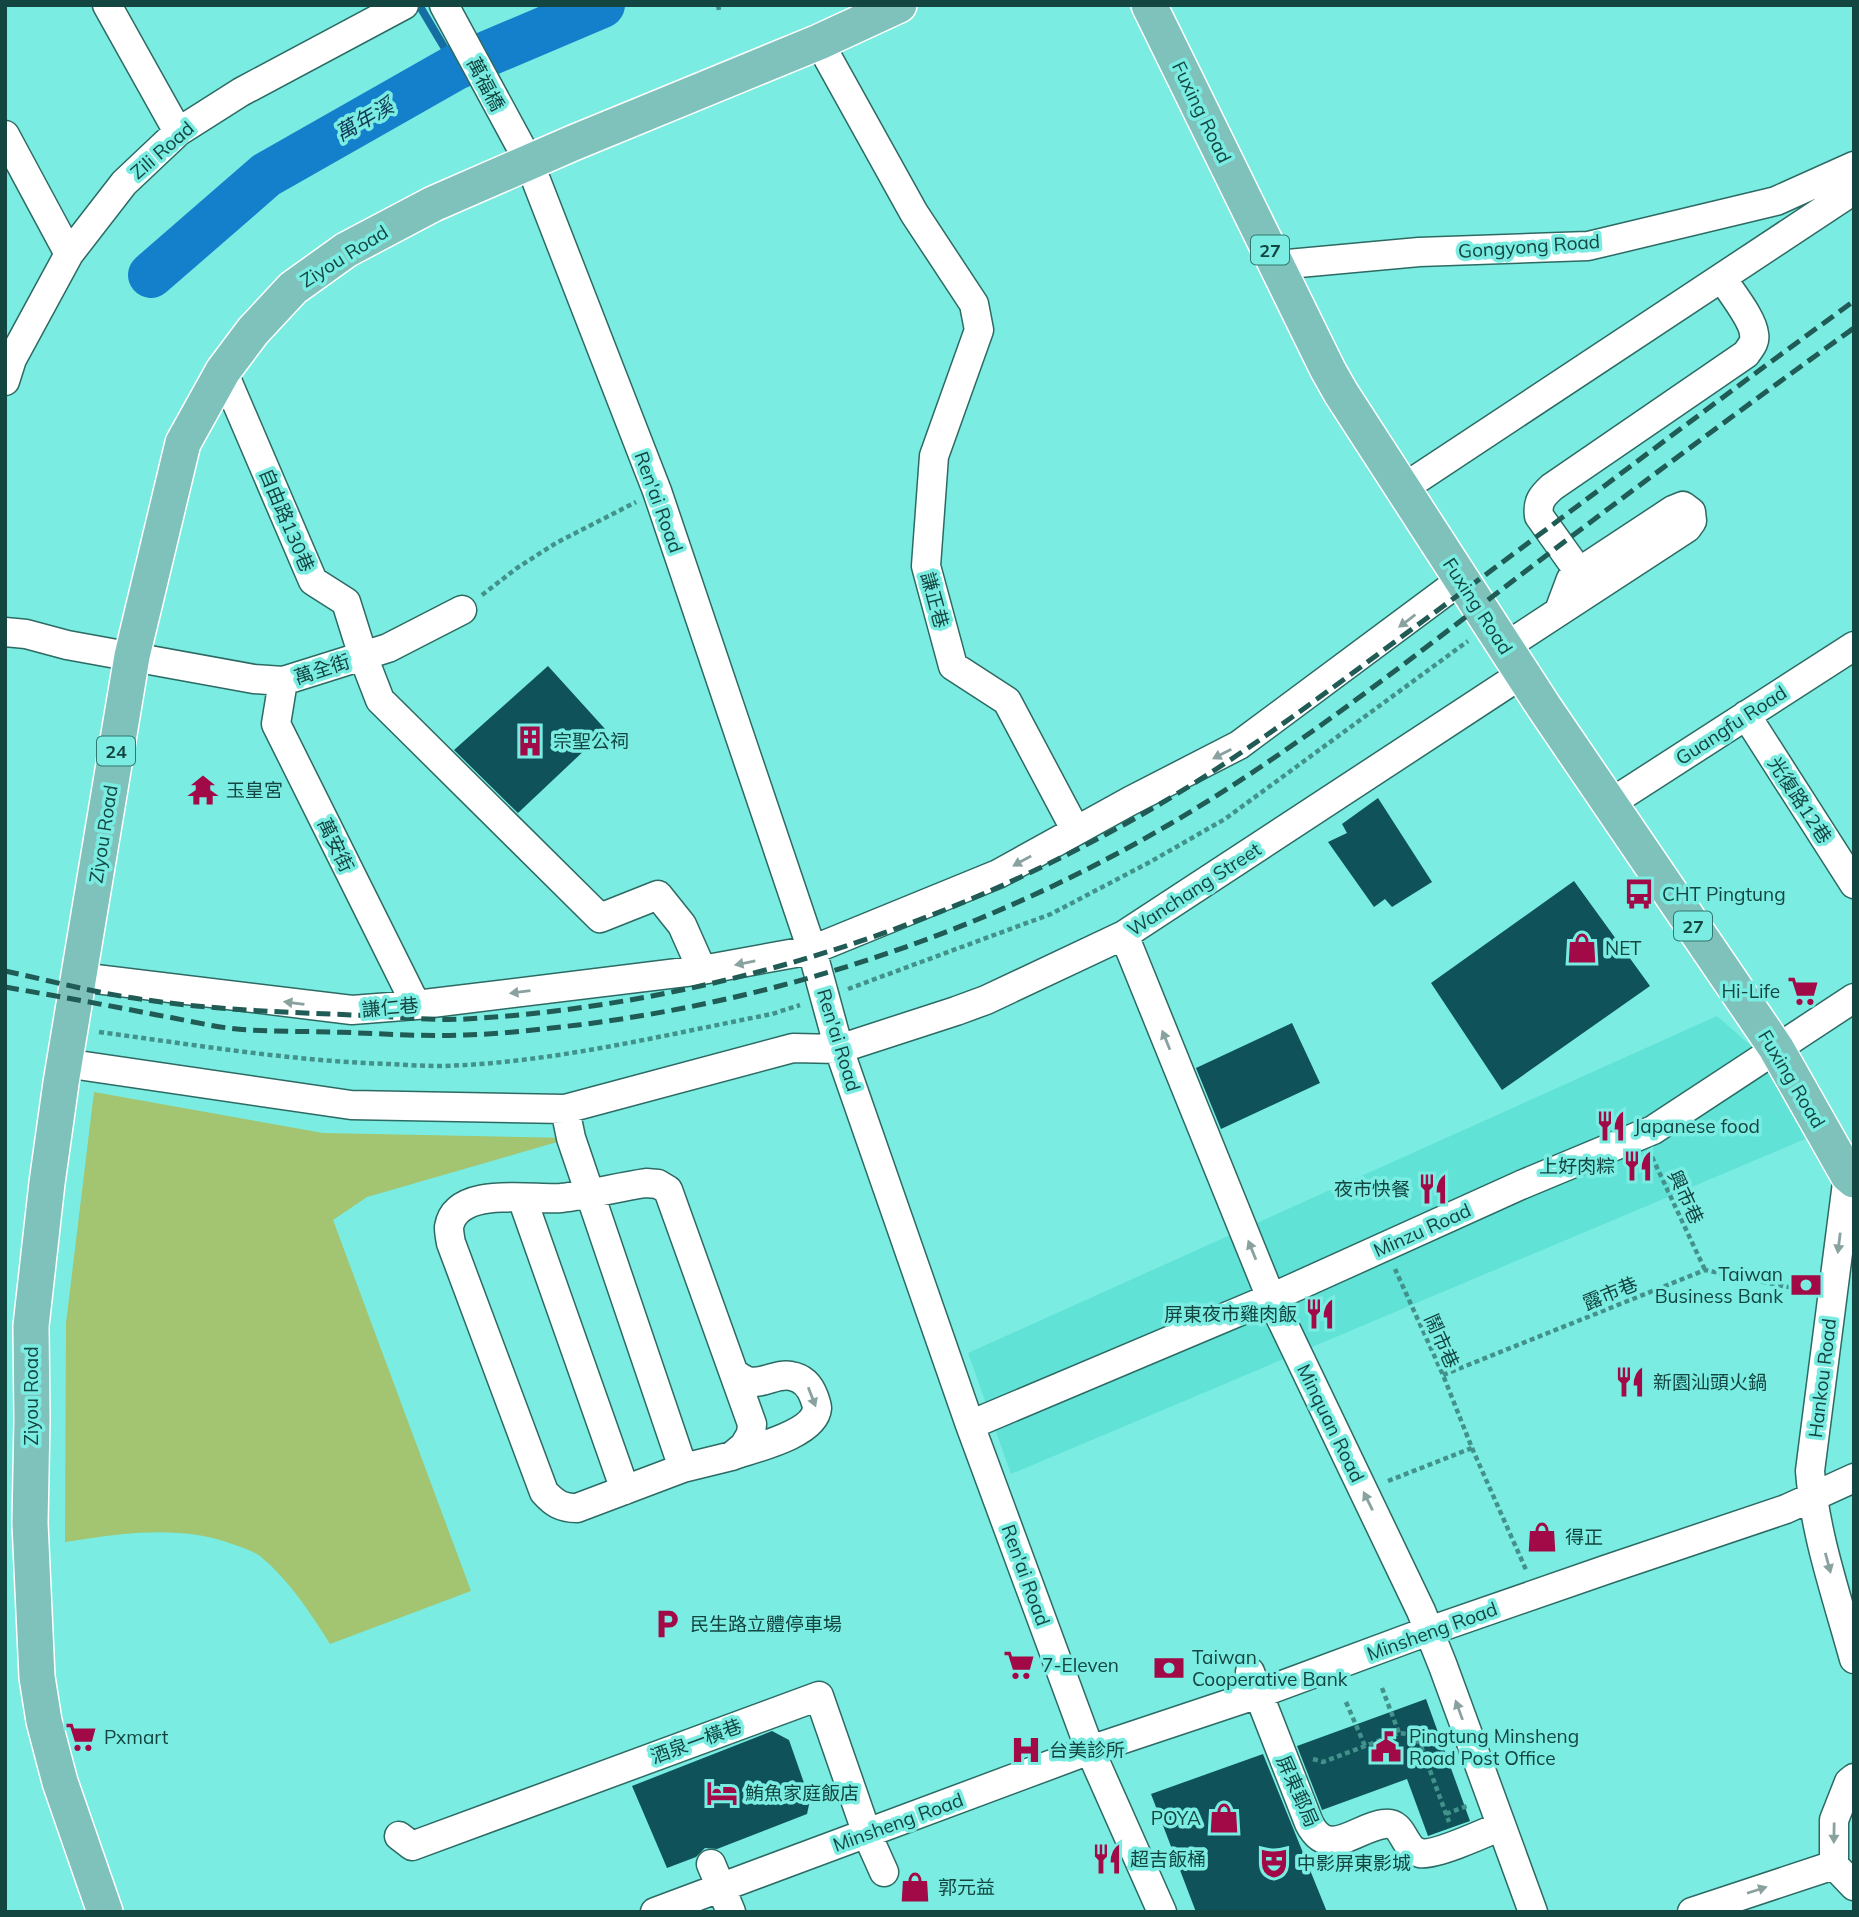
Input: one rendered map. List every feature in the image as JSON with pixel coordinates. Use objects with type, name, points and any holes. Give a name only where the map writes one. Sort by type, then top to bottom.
[{"type":"main road","name":"Ziyou Road","points":[[105,1912],[60,1782],[44,1721],[37,1677],[30,1522],[32,1326],[47,1184],[64,1063],[132,656],[183,443],[223,371],[253,331],[293,289],[346,250],[433,204],[819,42],[899,5]]},
{"type":"main road","name":"Fuxing Road","points":[[1149,5],[1328,370],[1513,661],[1776,1048],[1851,1178]]},
{"type":"street","points":[[107,5],[178,132]]},
{"type":"street","name":"Zili Road","points":[[5,381],[12,359],[69,254],[124,183],[178,132],[241,92],[404,5]]},
{"type":"street","name":"萬福橋","points":[[444,5],[529,162]]},
{"type":"street","name":"謙正巷","points":[[819,42],[914,213],[974,304],[979,330],[934,456],[926,566],[953,666],[1007,701],[1076,831]]},
{"type":"street","points":[[5,135],[69,254]]},
{"type":"street","name":"Ren'ai Road","points":[[529,162],[657,492],[813,950],[839,1049],[970,1425],[1090,1750],[1162,1912]]},
{"type":"street","name":"Gongyong Road","points":[[1277,265],[1419,252],[1588,246],[1776,201],[1854,166]]},
{"type":"street","points":[[1402,489],[1854,190]]},
{"type":"street","points":[[1559,611],[1571,579],[1579,572],[1539,516],[1540,498],[1552,487],[1746,354],[1755,335],[1722,278]]},
{"type":"street","name":"自由路130巷","points":[[223,371],[313,581],[346,601],[363,656]]},
{"type":"street","name":"Wanchang Street","points":[[64,1063],[351,1105],[565,1109],[793,1048],[839,1049],[923,1022],[986,1000],[1124,935],[1513,661],[1559,611],[1686,528],[1692,521],[1691,512],[1683,506],[1672,510],[1579,572]]},
{"type":"street","points":[[813,950],[998,874],[1130,801],[1240,745],[1461,580]]},
{"type":"street","name":"萬全街","points":[[5,632],[254,679],[283,681],[388,648],[462,610]]},
{"type":"street","name":"Guangfu Road","points":[[1609,804],[1851,651]]},
{"type":"street","points":[[363,656],[380,700],[600,918],[658,895],[682,925],[702,970]]},
{"type":"street","name":"萬安街","points":[[283,681],[276,724],[416,1005]]},
{"type":"street","name":"光復路12巷","points":[[1746,715],[1854,884]]},
{"type":"street","name":"Minquan Road","points":[[1124,935],[1271,1297],[1415,1599],[1443,1666],[1533,1912]]},
{"type":"street","name":"謙仁巷","points":[[79,977],[352,1010],[416,1005],[702,970],[813,950]]},
{"type":"street","name":"Minzu Road","points":[[970,1425],[1653,1130],[1854,998]]},
{"type":"street","points":[[565,1109],[571,1138],[683,1468]]},
{"type":"street","name":"Hankou Road","points":[[1851,1178],[1810,1471],[1818,1527],[1854,1659]]},
{"type":"street","points":[[732,1456],[744,1446],[751,1434],[752,1424],[667,1190],[658,1184],[646,1183],[560,1198],[486,1198],[468,1203],[456,1213],[449,1226],[451,1243],[544,1492],[554,1502],[565,1508],[577,1508],[683,1468],[732,1456],[789,1436],[802,1429],[814,1417],[817,1407],[810,1388],[800,1378],[789,1375],[748,1381],[734,1373]]},
{"type":"street","points":[[522,1198],[625,1490]]},
{"type":"street","name":"Minsheng Road","points":[[654,1912],[1090,1750],[1254,1683],[1428,1631],[1786,1509],[1854,1478]]},
{"type":"street","name":"屏東郵局","points":[[1254,1683],[1309,1823],[1318,1835],[1328,1842],[1384,1824],[1394,1825],[1415,1851],[1429,1854],[1501,1826]]},
{"type":"street","name":"酒泉一橫巷","points":[[399,1836],[412,1846],[819,1696],[867,1834],[884,1872]]},
{"type":"street","points":[[1854,1777],[1849,1782],[1835,1820],[1834,1865],[1854,1886]]},
{"type":"street","points":[[1692,1912],[1834,1865]]},
{"type":"path","points":[[462,610],[517,568],[556,543],[657,492]]},
{"type":"path","name":"興市巷","points":[[1641,1135],[1705,1270]]},
{"type":"path","name":"鬧市巷","points":[[1385,1246],[1443,1375],[1535,1594]]},
{"type":"path","points":[[1705,1270],[1833,1296]]},
{"type":"path","name":"露市巷","points":[[1443,1375],[1705,1270]]},
{"type":"path","points":[[1363,1491],[1472,1448]]},
{"type":"path","points":[[1382,1688],[1399,1733],[1409,1734],[1421,1745],[1450,1823]]},
{"type":"path","points":[[1346,1702],[1365,1746]]},
{"type":"path","name":"屏東郵局","points":[[1307,1751],[1311,1757],[1323,1762],[1399,1733]]},
{"type":"shaded area","points":[[1717,1016],[1766,1059],[1810,1137],[1011,1474],[968,1353]]},
{"type":"shaded area","points":[[94,1092],[323,1133],[571,1138],[367,1197],[333,1220],[471,1591],[330,1644],[290,1586],[260,1556],[245,1548],[215,1538],[173,1532],[130,1533],[65,1542],[66,1323]]},
{"type":"building","name":"宗聖公祠","points":[[548,666],[606,730],[518,813],[454,750]]},
{"type":"building","points":[[1378,798],[1432,882],[1392,907],[1385,899],[1374,907],[1328,842],[1347,833],[1342,824]]},
{"type":"building","points":[[1574,881],[1650,986],[1502,1090],[1431,983]]},
{"type":"building","points":[[1292,1023],[1320,1083],[1221,1129],[1196,1068]]},
{"type":"building","points":[[1426,1699],[1470,1821],[1428,1836],[1407,1779],[1322,1810],[1297,1746]]},
{"type":"building","name":"鮪魚家庭飯店","points":[[772,1731],[789,1740],[810,1800],[807,1814],[717,1849],[705,1848],[696,1857],[667,1868],[632,1786]]},
{"type":"building","name":"POYA","points":[[1263,1754],[1327,1912],[1196,1912],[1151,1794]]},
{"type":"waterway","points":[[419,5],[456,67]]},
{"type":"waterway","name":"萬年溪","points":[[151,275],[266,175],[456,67],[602,5]]},
{"type":"railway","points":[[5,971],[111,994],[198,1006],[466,1019],[557,1011],[648,997],[737,977],[826,952],[913,922],[998,888],[1080,848],[1160,804],[1228,761],[1326,692],[1854,301]]},
{"type":"railway","points":[[5,987],[228,1028],[465,1035],[578,1025],[656,1013],[733,998],[884,954],[958,927],[1030,896],[1101,862],[1215,797],[1346,707],[1641,484],[1854,328]]},
{"type":"place","name":"宗聖公祠","points":[[530,741]]},
{"type":"place","name":"玉皇宮","points":[[203,790]]},
{"type":"place","name":"CHT Pingtung","points":[[1639,894]]},
{"type":"place","name":"NET","points":[[1582,948]]},
{"type":"place","name":"Hi-Life","points":[[1803,991]]},
{"type":"place","name":"Japanese food","points":[[1611,1126]]},
{"type":"place","name":"上好肉粽","points":[[1638,1166]]},
{"type":"place","name":"夜市快餐","points":[[1433,1189]]},
{"type":"place","name":"Taiwan Business Bank","points":[[1806,1285]]},
{"type":"place","name":"屏東夜市雞肉飯","points":[[1320,1314]]},
{"type":"place","name":"新園汕頭火鍋","points":[[1630,1382]]},
{"type":"place","name":"得正","points":[[1542,1537]]},
{"type":"place","name":"民生路立體停車場","points":[[667,1624]]},
{"type":"place","name":"7-Eleven","points":[[1019,1665]]},
{"type":"place","name":"Taiwan Cooperative Bank","points":[[1169,1668]]},
{"type":"place","name":"Pxmart","points":[[81,1737]]},
{"type":"place","name":"Pingtung Minsheng Road Post Office","points":[[1386,1747]]},
{"type":"place","name":"台美診所","points":[[1026,1750]]},
{"type":"place","name":"鮪魚家庭飯店","points":[[722,1793]]},
{"type":"place","name":"POYA","points":[[1224,1818]]},
{"type":"place","name":"超吉飯桶","points":[[1107,1859]]},
{"type":"place","name":"中影屏東影城","points":[[1274,1863]]},
{"type":"place","name":"郭元益","points":[[915,1887]]}]
